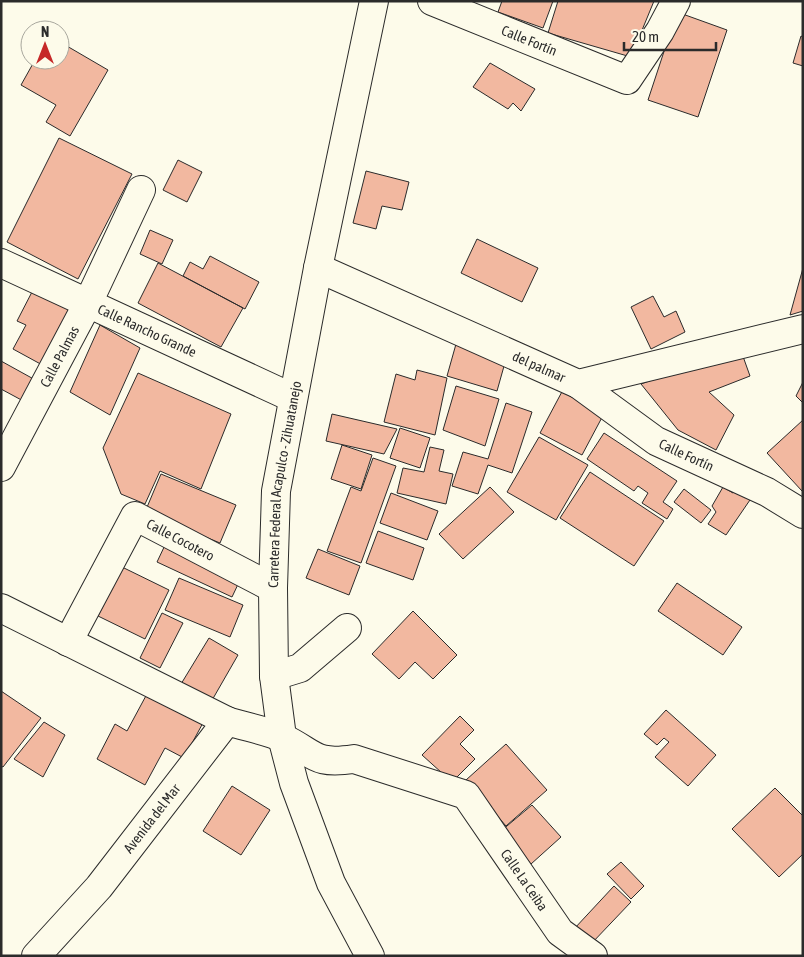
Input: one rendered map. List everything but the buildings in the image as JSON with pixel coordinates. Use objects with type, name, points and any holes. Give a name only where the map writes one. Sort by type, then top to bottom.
[{"type":"street","name":"Carretera Federal Acapulco - Zihuatanejo","points":[[370,956],[331,883],[294,783],[282,737],[274,676],[272,588],[276,491],[318,268],[374,1]]},
{"type":"street","name":"Calle Fortín","points":[[432,1],[627,80],[660,31],[676,1]]},
{"type":"street","name":"Calle Palmas","points":[[1,467],[88,303],[141,190]]},
{"type":"street","name":"Calle Rancho Grande","points":[[1,263],[293,398]]},
{"type":"street","name":"del palmar","points":[[318,268],[578,384],[803,329]]},
{"type":"street","name":"Calle Fortín","points":[[578,384],[656,441],[766,492],[803,514]]},
{"type":"street","name":"Calle Cocotero","points":[[68,642],[135,516],[272,588]]},
{"type":"street","points":[[1,608],[227,721],[282,737]]},
{"type":"street","points":[[274,676],[300,668],[347,628]]},
{"type":"street","name":"Avenida del Mar","points":[[36,956],[100,887],[227,721]]},
{"type":"street","name":"Calle La Ceiba","points":[[282,737],[316,759],[337,761],[354,759],[466,795],[560,932],[593,956]]}]
